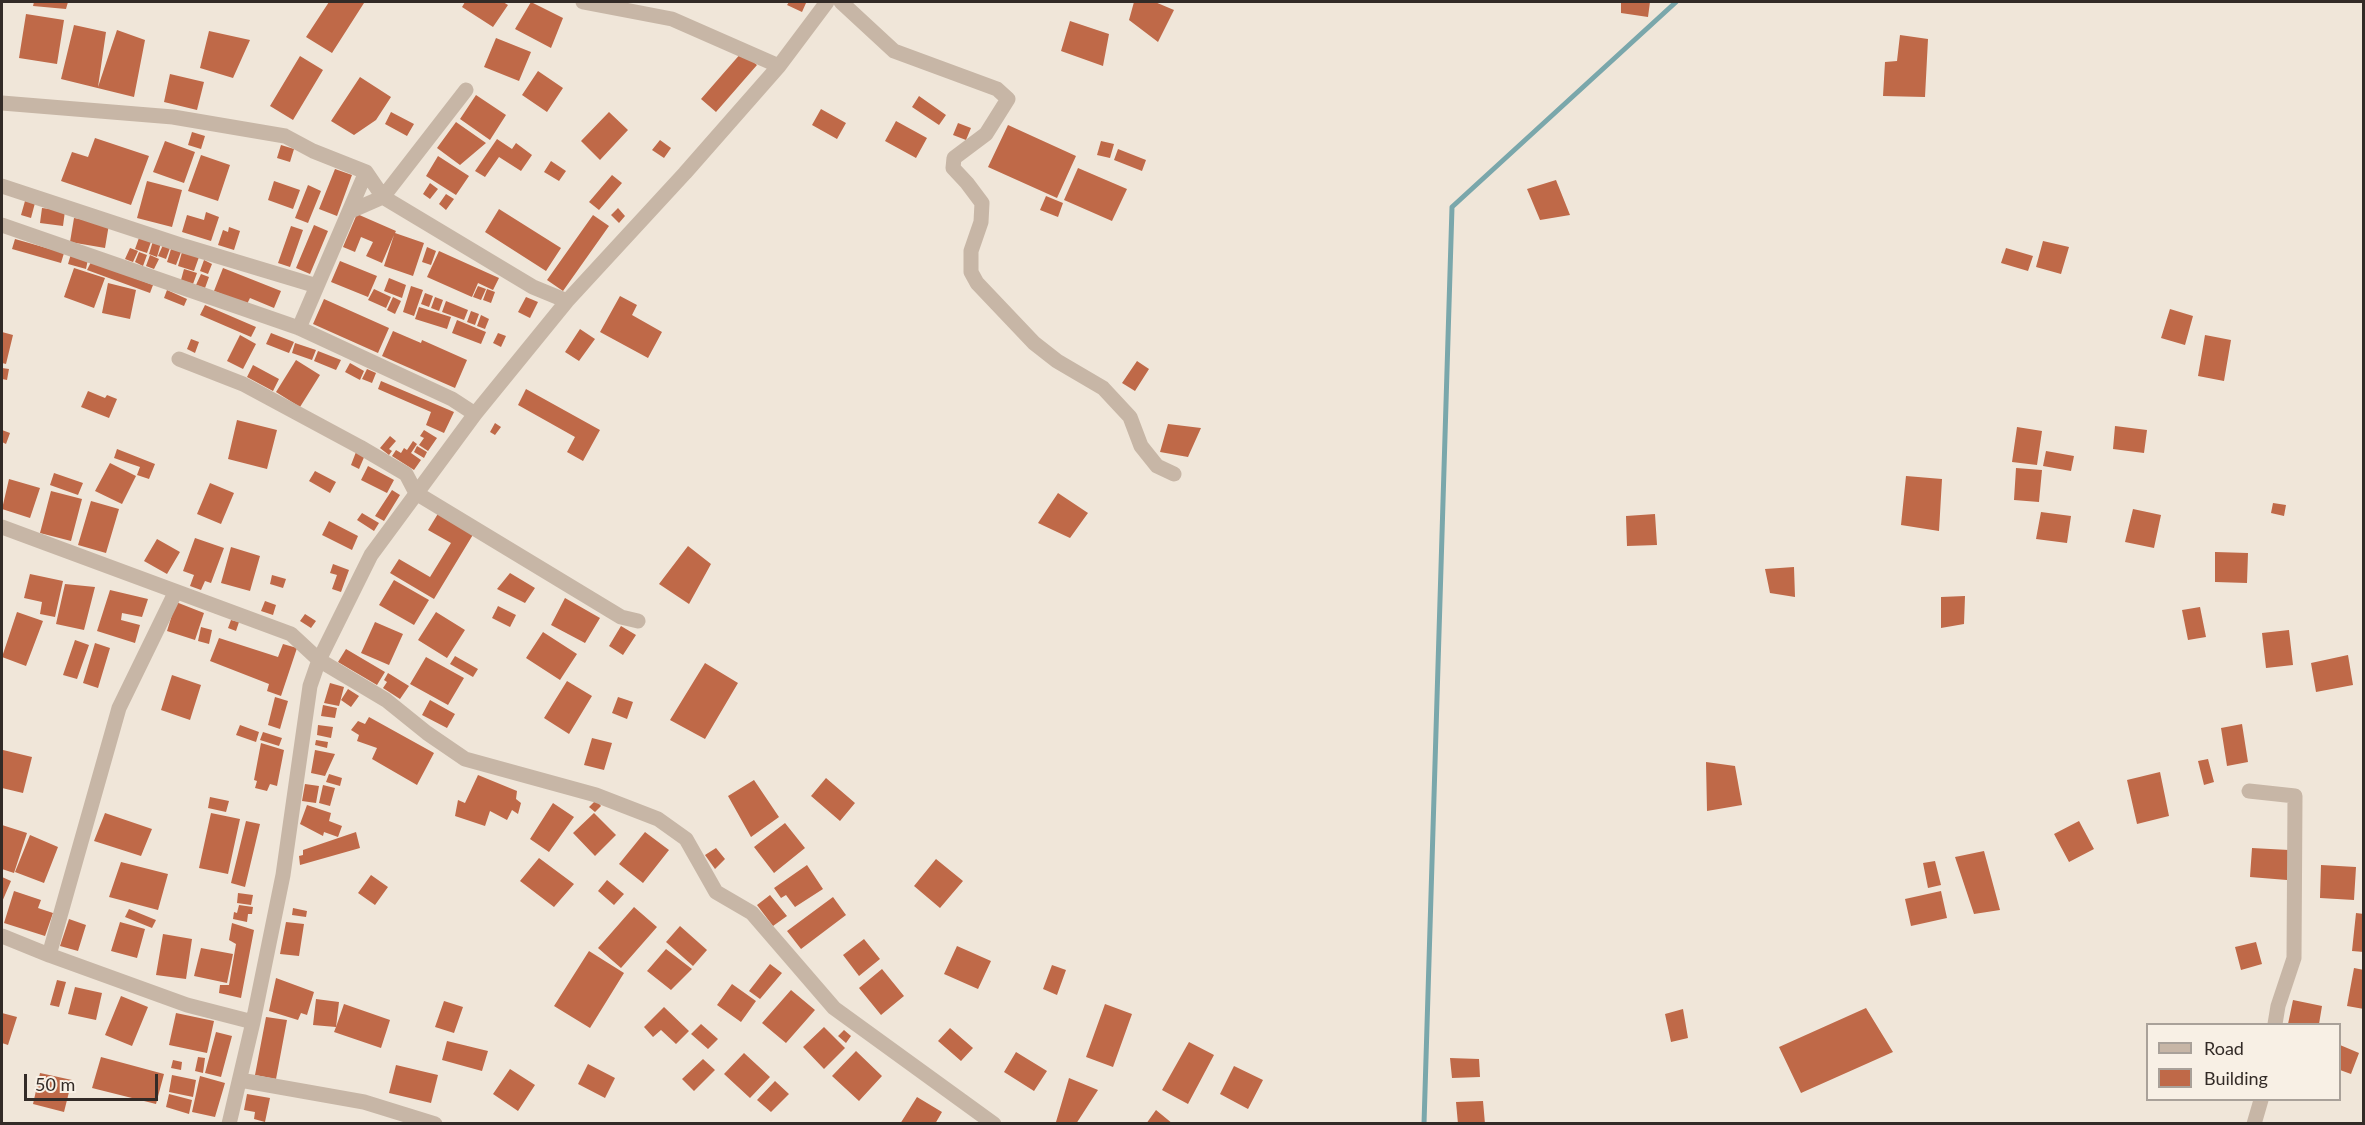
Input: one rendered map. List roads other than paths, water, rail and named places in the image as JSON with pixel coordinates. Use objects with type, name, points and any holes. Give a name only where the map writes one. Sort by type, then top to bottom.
[{"type":"street","points":[[583,2],[672,19],[779,66]]},
{"type":"street","points":[[230,1124],[284,875],[310,686],[319,660],[371,555],[476,414],[567,301],[685,173],[779,66],[826,2]]},
{"type":"street","points":[[841,2],[894,51],[997,89],[1008,99],[986,134],[954,158],[952,168],[982,203],[981,222],[971,251],[971,272],[977,283],[1034,343],[1057,361],[1103,388],[1130,417],[1141,446],[1157,466],[1174,474]]},
{"type":"street","points":[[351,211],[383,197],[466,90]]},
{"type":"street","points":[[2,103],[173,117],[285,136],[314,151],[366,172],[383,197],[533,287],[567,301]]},
{"type":"street","points":[[299,328],[366,172]]},
{"type":"street","points":[[2,186],[184,246],[317,286]]},
{"type":"street","points":[[2,225],[299,328],[452,399],[476,414]]},
{"type":"street","points":[[179,359],[243,384],[360,447],[406,474],[416,493],[621,617],[638,621]]},
{"type":"street","points":[[2,527],[175,593],[291,634],[319,660],[386,700],[427,733],[465,759],[596,795],[658,819],[686,839],[716,892],[752,913],[834,1008],[994,1124]]},
{"type":"street","points":[[49,955],[119,708],[175,593]]},
{"type":"street","points":[[2249,791],[2295,796],[2294,958],[2278,1006],[2275,1023]]},
{"type":"street","points":[[2,936],[187,1005],[253,1022]]},
{"type":"street","points":[[240,1080],[364,1101],[435,1124]]},
{"type":"street","points":[[2254,1124],[2260,1101]]},
{"type":"waterway","points":[[1424,1124],[1452,207],[1676,2]]}]
